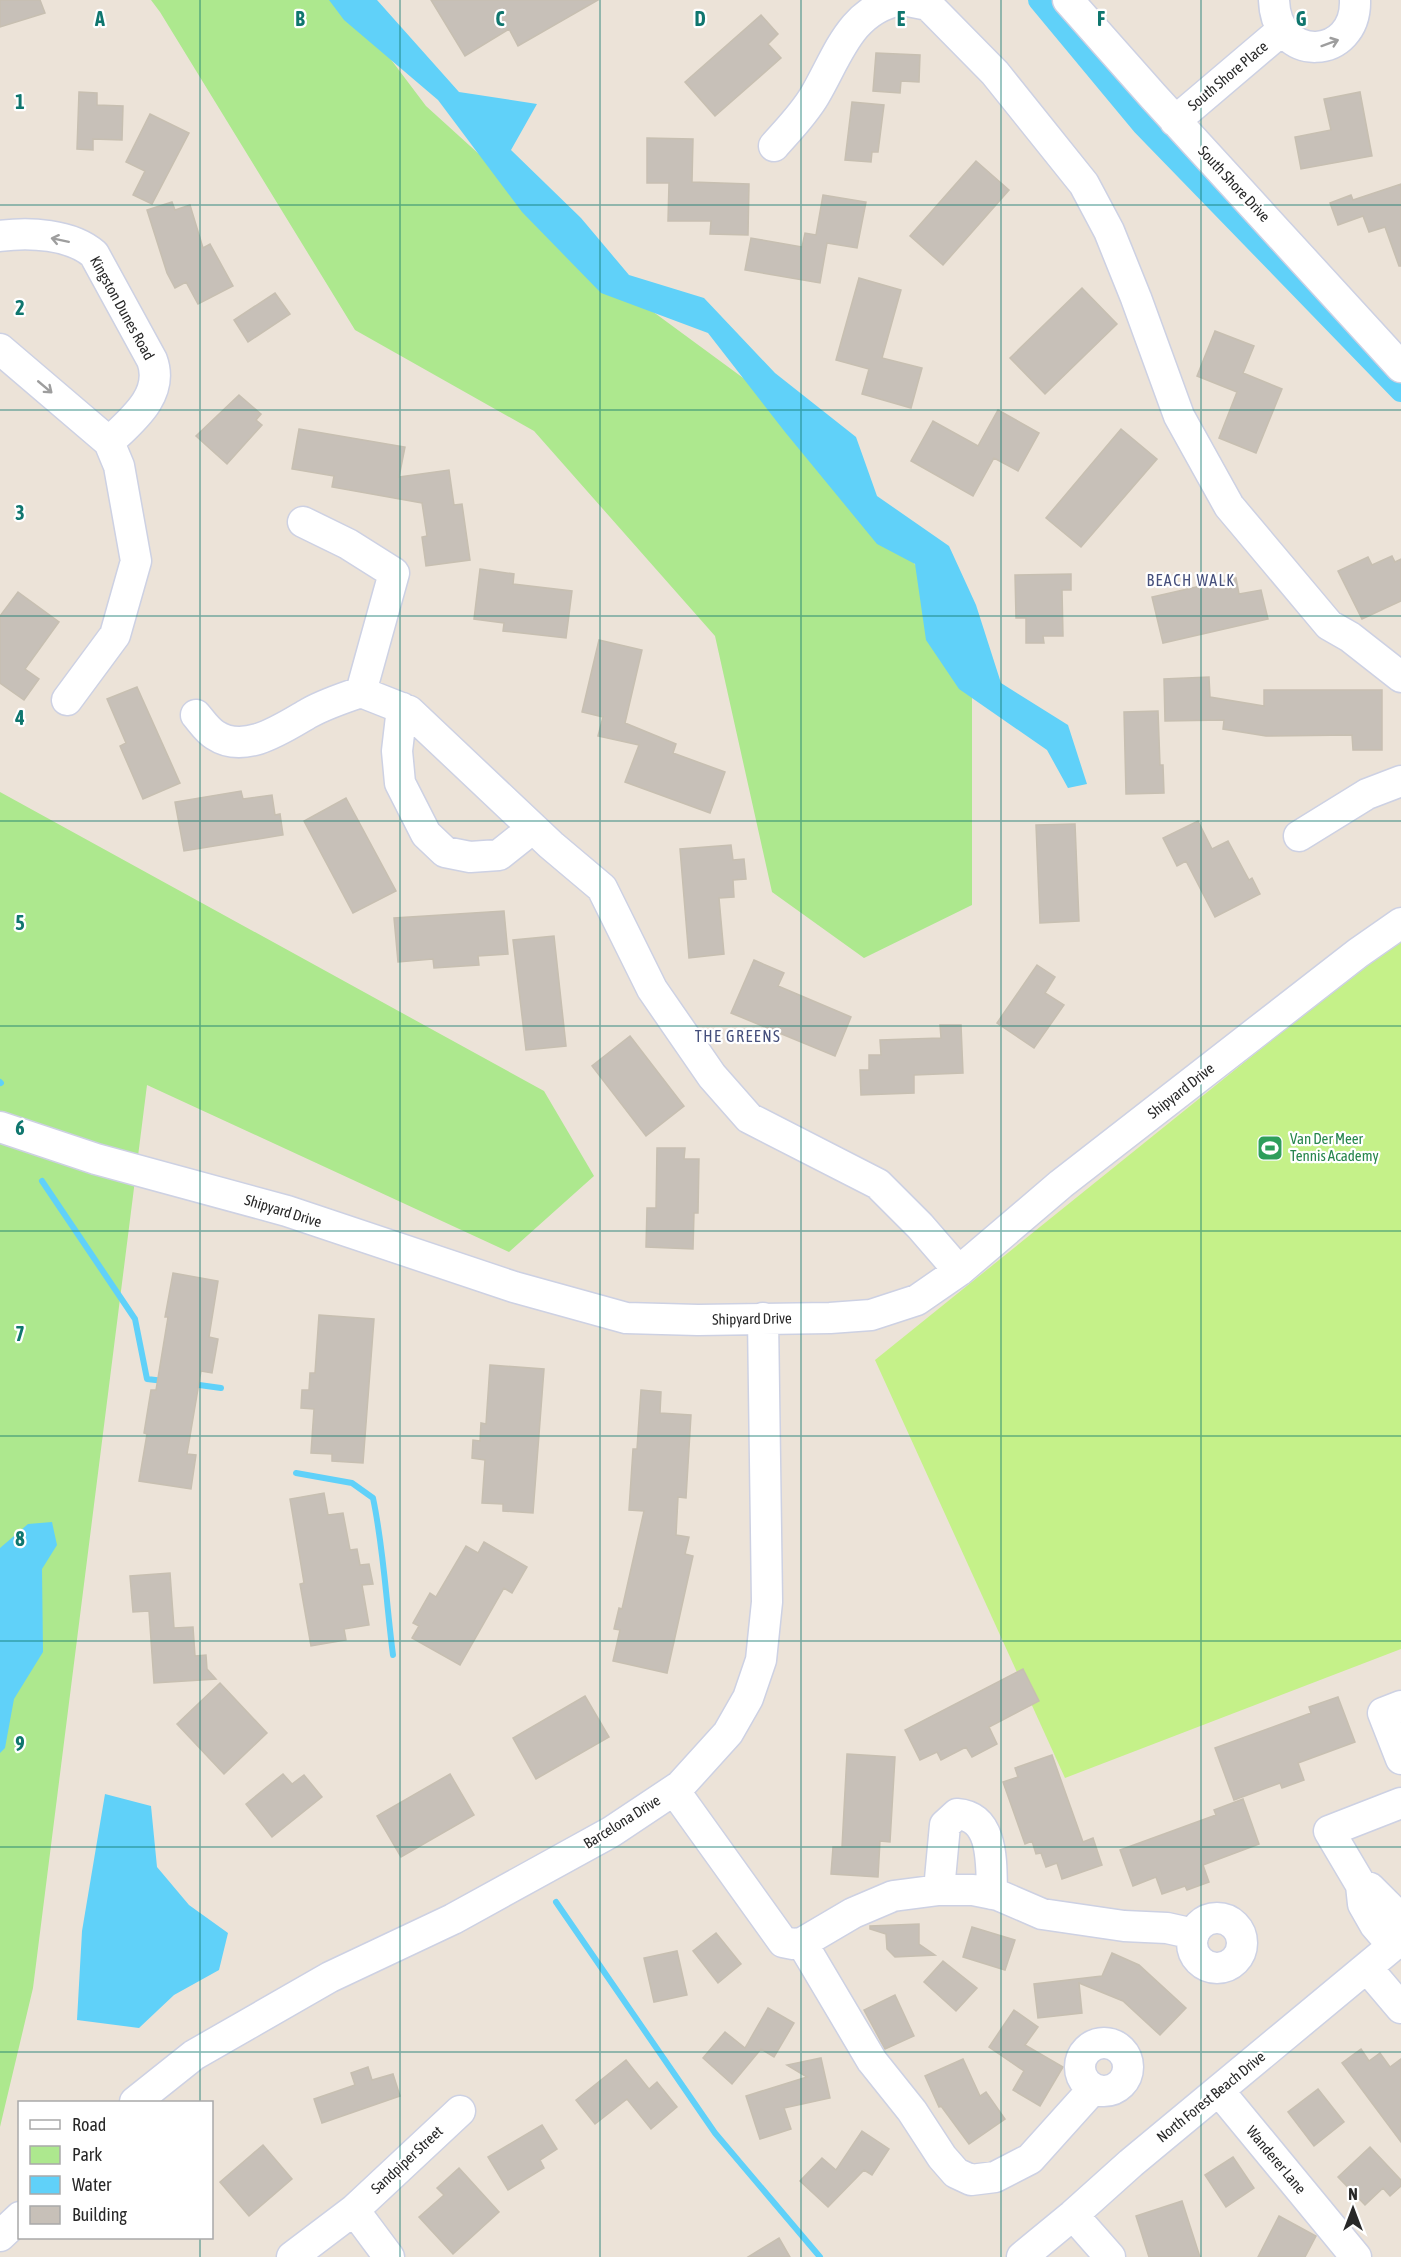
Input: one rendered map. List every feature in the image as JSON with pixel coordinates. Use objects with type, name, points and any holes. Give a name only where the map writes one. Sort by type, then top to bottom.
[{"type":"street","points":[[774,146],[814,98],[854,24],[884,3],[902,0],[928,5],[995,73],[1084,184],[1109,231],[1125,269],[1179,416],[1229,506],[1329,625],[1350,637],[1401,677]]},
{"type":"street","name":"South Shore Drive","points":[[1068,0],[1175,121],[1401,367]]},
{"type":"street","name":"South Shore Place","points":[[1274,0],[1275,16],[1281,31],[1293,41],[1309,47],[1324,46],[1339,39],[1350,27],[1356,12],[1355,0]]},
{"type":"street","name":"South Shore Place","points":[[1175,121],[1281,31]]},
{"type":"street","name":"Kingston Dunes Road","points":[[0,236],[18,234],[56,238],[87,248],[100,264],[142,341],[154,366],[152,392],[142,410],[109,442]]},
{"type":"street","points":[[0,349],[109,442],[119,466],[136,561],[116,635],[67,700]]},
{"type":"street","points":[[303,522],[348,544],[394,573],[361,692]]},
{"type":"street","points":[[196,715],[214,734],[225,740],[245,741],[273,733],[311,712],[361,692],[409,711],[533,828],[602,888],[652,988],[712,1076],[749,1118],[878,1184],[920,1226],[959,1271]]},
{"type":"street","points":[[402,708],[397,751],[400,783],[426,834],[446,852],[470,857],[499,855],[533,828]]},
{"type":"street","points":[[1299,836],[1367,794],[1401,781]]},
{"type":"street","name":"Shipyard Drive","points":[[0,1127],[96,1159],[287,1211],[514,1287],[626,1318],[698,1320],[830,1318],[871,1315],[917,1300],[959,1271],[1061,1184],[1401,922]]},
{"type":"street","name":"Barcelona Drive","points":[[138,2101],[204,2050],[330,1977],[453,1919],[611,1832],[674,1790],[693,1773],[728,1733],[748,1698],[761,1660],[767,1602],[763,1318]]},
{"type":"street","points":[[1401,1706],[1383,1713],[1401,1759]]},
{"type":"street","points":[[674,1790],[783,1942],[802,1943],[854,1913],[892,1896],[939,1890],[973,1890],[992,1894],[1042,1914],[1124,1926],[1167,1928],[1194,1934]]},
{"type":"street","points":[[1398,1935],[1375,1925],[1363,1904],[1361,1885],[1329,1831],[1401,1803]]},
{"type":"street","points":[[939,1890],[945,1825],[957,1814],[969,1815],[980,1823],[990,1856],[992,1894]]},
{"type":"street","name":"North Forest Beach Drive","points":[[1022,2257],[1073,2216],[1131,2163],[1367,1968],[1398,1935]]},
{"type":"street","points":[[802,1943],[872,2061],[912,2110],[942,2157],[956,2173],[970,2180],[995,2177],[1030,2159],[1093,2089]]},
{"type":"street","points":[[1367,1968],[1401,2008]]},
{"type":"street","name":"Wanderer Lane","points":[[1219,2091],[1356,2257]]},
{"type":"street","name":"Sandpiper Street","points":[[292,2257],[354,2210],[460,2110]]},
{"type":"street","points":[[354,2210],[389,2257]]},
{"type":"street","points":[[1073,2216],[1110,2257]]},
{"type":"street","points":[[0,2236],[18,2219]]},
{"type":"green space","points":[[151,0],[346,0],[426,106],[652,311],[769,397],[972,630],[972,905],[864,958],[772,892],[715,636],[534,431],[355,330]]},
{"type":"green space","points":[[0,792],[544,1091],[594,1176],[509,1252],[147,1085],[33,1988],[0,2127]]},
{"type":"green space","name":"Van Der Meer Tennis Academy","points":[[1401,936],[1401,1649],[1065,1778],[875,1360]]},
{"type":"water","points":[[329,0],[377,0],[459,92],[537,104],[511,150],[581,218],[629,275],[704,298],[775,373],[856,437],[877,496],[949,546],[976,605],[1001,683],[1068,725],[1087,784],[1068,788],[1047,750],[959,689],[926,640],[915,564],[877,544],[708,333],[601,293],[522,212],[438,100],[344,20]]},
{"type":"water","points":[[52,1522],[57,1545],[42,1569],[43,1652],[14,1699],[5,1748],[0,1753],[0,1548],[28,1524]]},
{"type":"water","points":[[105,1794],[151,1806],[157,1867],[189,1905],[228,1933],[219,1970],[174,1995],[139,2028],[77,2020],[82,1931]]},
{"type":"building","points":[[0,0],[40,0],[45,13],[0,27]]},
{"type":"building","points":[[431,0],[598,0],[518,46],[509,29],[465,56]]},
{"type":"building","points":[[761,15],[778,34],[768,44],[781,58],[715,116],[685,82]]},
{"type":"building","points":[[876,53],[920,55],[919,82],[901,81],[900,93],[873,91]]},
{"type":"building","points":[[79,92],[97,93],[97,105],[123,106],[122,140],[93,139],[93,150],[77,149]]},
{"type":"building","points":[[1360,92],[1372,156],[1301,169],[1295,137],[1331,130],[1324,99]]},
{"type":"building","points":[[852,102],[884,105],[878,152],[872,152],[871,162],[845,160]]},
{"type":"building","points":[[150,114],[189,133],[152,204],[133,195],[145,171],[126,162]]},
{"type":"building","points":[[647,138],[693,139],[692,182],[749,184],[748,235],[710,234],[711,221],[668,221],[669,183],[647,183]]},
{"type":"building","points":[[976,161],[1009,190],[943,265],[910,236]]},
{"type":"building","points":[[1401,184],[1401,266],[1399,266],[1385,227],[1369,232],[1363,216],[1338,225],[1330,203],[1351,195],[1353,200]]},
{"type":"building","points":[[823,195],[866,202],[857,248],[827,243],[820,283],[745,270],[751,238],[802,247],[805,233],[816,235]]},
{"type":"building","points":[[172,202],[175,210],[190,205],[203,248],[210,244],[233,286],[198,304],[186,282],[175,288],[167,273],[147,210]]},
{"type":"building","points":[[859,278],[901,290],[882,358],[922,368],[911,408],[862,394],[869,369],[836,360]]},
{"type":"building","points":[[1082,288],[1117,324],[1045,394],[1010,358]]},
{"type":"building","points":[[275,293],[290,314],[248,342],[234,320]]},
{"type":"building","points":[[1215,331],[1254,346],[1243,373],[1282,389],[1256,453],[1219,438],[1237,392],[1197,376]]},
{"type":"building","points":[[239,395],[261,414],[256,420],[262,425],[227,464],[196,436]]},
{"type":"building","points":[[998,410],[1039,433],[1018,471],[994,458],[973,496],[911,461],[933,421],[978,446]]},
{"type":"building","points":[[299,429],[405,447],[399,477],[449,470],[454,505],[462,504],[470,560],[426,566],[422,537],[427,536],[422,503],[332,487],[334,476],[292,469]]},
{"type":"building","points":[[1121,429],[1157,459],[1081,547],[1046,518]]},
{"type":"building","points":[[1392,556],[1395,562],[1401,559],[1401,601],[1362,619],[1338,571],[1368,557],[1372,565]]},
{"type":"building","points":[[480,569],[514,574],[513,584],[572,591],[566,638],[503,631],[504,623],[474,619]]},
{"type":"building","points":[[1071,574],[1071,590],[1062,590],[1063,636],[1043,636],[1044,643],[1026,643],[1026,618],[1016,618],[1015,575]]},
{"type":"building","points":[[1236,578],[1239,594],[1261,590],[1268,619],[1163,643],[1152,597]]},
{"type":"building","points":[[18,592],[59,622],[25,669],[39,679],[24,700],[0,683],[0,616]]},
{"type":"building","points":[[599,640],[642,650],[625,723],[676,744],[673,753],[725,772],[710,813],[625,782],[639,745],[598,736],[603,717],[582,712]]},
{"type":"building","points":[[1209,677],[1210,697],[1264,706],[1264,690],[1382,690],[1382,750],[1353,750],[1352,735],[1266,736],[1223,729],[1224,720],[1165,721],[1164,679]]},
{"type":"building","points":[[137,687],[180,783],[143,799],[120,746],[126,743],[107,699]]},
{"type":"building","points":[[1158,711],[1160,765],[1163,765],[1164,793],[1126,794],[1124,712]]},
{"type":"building","points":[[241,791],[243,799],[272,795],[275,815],[280,814],[283,835],[184,851],[175,802]]},
{"type":"building","points":[[346,798],[396,891],[353,913],[304,821]]},
{"type":"building","points":[[1198,821],[1212,849],[1228,841],[1249,880],[1252,878],[1260,894],[1215,917],[1186,861],[1177,866],[1163,838]]},
{"type":"building","points":[[1075,824],[1079,921],[1040,923],[1036,825]]},
{"type":"building","points":[[731,845],[733,860],[744,859],[746,879],[733,880],[734,897],[719,898],[724,954],[689,958],[680,849]]},
{"type":"building","points":[[504,911],[508,954],[478,956],[479,965],[434,968],[433,959],[398,962],[394,918]]},
{"type":"building","points":[[554,936],[566,1046],[526,1050],[513,940]]},
{"type":"building","points":[[754,960],[784,973],[778,986],[851,1017],[835,1056],[731,1013]]},
{"type":"building","points":[[1037,965],[1055,977],[1045,993],[1064,1005],[1034,1048],[997,1023]]},
{"type":"building","points":[[940,1025],[961,1025],[963,1073],[914,1075],[914,1093],[861,1095],[860,1070],[869,1070],[869,1055],[881,1055],[880,1040],[941,1038]]},
{"type":"building","points":[[630,1036],[684,1106],[646,1136],[592,1066]]},
{"type":"building","points":[[657,1148],[685,1148],[684,1159],[699,1159],[698,1213],[694,1213],[693,1249],[646,1247],[647,1208],[656,1208]]},
{"type":"building","points":[[173,1273],[218,1281],[209,1337],[218,1339],[212,1373],[201,1371],[187,1454],[196,1455],[191,1489],[139,1481],[151,1390],[156,1390]]},
{"type":"building","points":[[319,1315],[374,1319],[363,1463],[332,1461],[332,1454],[311,1453],[314,1409],[301,1408],[302,1390],[309,1390],[310,1373],[315,1373]]},
{"type":"building","points":[[490,1365],[544,1369],[533,1513],[503,1511],[503,1504],[482,1503],[485,1460],[472,1458],[473,1440],[480,1441],[481,1423],[486,1424]]},
{"type":"building","points":[[641,1390],[661,1392],[660,1413],[691,1415],[686,1498],[678,1497],[676,1535],[689,1537],[685,1554],[693,1556],[667,1673],[613,1661],[620,1630],[614,1629],[619,1608],[622,1609],[644,1511],[629,1510],[633,1449],[637,1449]]},
{"type":"building","points":[[324,1493],[328,1515],[343,1513],[350,1550],[357,1549],[360,1565],[369,1564],[373,1584],[362,1585],[369,1625],[344,1629],[346,1640],[311,1646],[300,1584],[304,1583],[290,1499]]},
{"type":"building","points":[[484,1542],[527,1567],[512,1593],[504,1588],[460,1665],[412,1638],[419,1626],[413,1623],[430,1593],[436,1597],[466,1546],[478,1553]]},
{"type":"building","points":[[170,1573],[174,1628],[193,1627],[195,1656],[206,1655],[207,1669],[216,1679],[154,1683],[149,1611],[133,1612],[130,1576]]},
{"type":"building","points":[[1023,1669],[1039,1701],[989,1727],[997,1744],[972,1757],[966,1747],[941,1760],[937,1752],[920,1760],[905,1730]]},
{"type":"building","points":[[220,1683],[267,1733],[224,1774],[177,1724]]},
{"type":"building","points":[[585,1696],[609,1737],[536,1779],[513,1738]]},
{"type":"building","points":[[1338,1697],[1355,1742],[1298,1763],[1304,1780],[1282,1788],[1280,1783],[1234,1800],[1215,1748],[1311,1713],[1309,1707]]},
{"type":"building","points":[[847,1754],[895,1757],[890,1842],[880,1841],[878,1877],[831,1874],[833,1847],[842,1847]]},
{"type":"building","points":[[1052,1755],[1083,1842],[1093,1838],[1102,1865],[1062,1879],[1057,1863],[1046,1867],[1041,1853],[1036,1854],[1032,1841],[1025,1844],[1003,1782],[1018,1777],[1015,1768]]},
{"type":"building","points":[[283,1774],[292,1784],[304,1775],[322,1797],[272,1837],[246,1804]]},
{"type":"building","points":[[450,1774],[474,1815],[401,1857],[377,1816]]},
{"type":"building","points":[[1243,1799],[1259,1844],[1203,1865],[1209,1882],[1187,1890],[1185,1886],[1162,1894],[1156,1877],[1133,1886],[1120,1850],[1216,1815],[1214,1810]]},
{"type":"building","points":[[919,1924],[919,1944],[935,1955],[895,1957],[887,1949],[886,1934],[870,1929],[870,1926]]},
{"type":"building","points":[[972,1927],[1015,1940],[1005,1970],[963,1957]]},
{"type":"building","points":[[716,1933],[741,1964],[718,1983],[693,1951]]},
{"type":"building","points":[[677,1951],[687,1995],[654,2002],[644,1958]]},
{"type":"building","points":[[1112,1953],[1139,1965],[1186,2008],[1160,2035],[1123,2001],[1079,1983],[1082,2013],[1038,2018],[1034,1984],[1102,1976]]},
{"type":"building","points":[[943,1961],[977,1988],[956,2011],[924,1982]]},
{"type":"building","points":[[895,1995],[914,2036],[885,2049],[864,2010]]},
{"type":"building","points":[[768,2008],[794,2023],[774,2057],[761,2049],[732,2084],[703,2058],[725,2032],[745,2048]]},
{"type":"building","points":[[1014,2010],[1038,2027],[1025,2045],[1063,2067],[1040,2106],[1013,2090],[1024,2071],[989,2047]]},
{"type":"building","points":[[1361,2049],[1369,2061],[1380,2053],[1390,2067],[1401,2059],[1401,2142],[1342,2063]]},
{"type":"building","points":[[821,2058],[830,2098],[784,2108],[791,2129],[760,2139],[746,2096],[807,2077],[787,2065]]},
{"type":"building","points":[[963,2059],[980,2096],[986,2092],[1005,2119],[969,2144],[941,2106],[939,2107],[925,2076]]},
{"type":"building","points":[[626,2060],[649,2089],[657,2082],[677,2107],[651,2129],[627,2099],[595,2124],[576,2100]]},
{"type":"building","points":[[368,2067],[372,2080],[393,2074],[400,2096],[322,2123],[314,2099],[355,2085],[351,2073]]},
{"type":"building","points":[[1318,2089],[1344,2122],[1314,2146],[1288,2112]]},
{"type":"building","points":[[542,2125],[557,2149],[540,2160],[544,2168],[508,2190],[488,2157]]},
{"type":"building","points":[[862,2131],[889,2149],[872,2175],[864,2170],[828,2207],[800,2181],[822,2158],[836,2170]]},
{"type":"building","points":[[263,2145],[292,2179],[249,2216],[220,2182]]},
{"type":"building","points":[[1370,2147],[1401,2180],[1401,2186],[1390,2196],[1383,2188],[1365,2205],[1338,2177]]},
{"type":"building","points":[[1233,2157],[1254,2188],[1226,2207],[1205,2175]]},
{"type":"building","points":[[459,2168],[499,2212],[453,2254],[419,2217],[444,2195],[437,2188]]},
{"type":"building","points":[[1182,2201],[1200,2257],[1149,2257],[1136,2216]]},
{"type":"building","points":[[1279,2216],[1316,2236],[1305,2257],[1258,2257]]},
{"type":"building","points":[[779,2238],[790,2257],[748,2257]]},
{"type":"waterway","points":[[1039,0],[1142,124],[1401,391]]},
{"type":"waterway","points":[[42,1181],[135,1319],[147,1379],[164,1381]]},
{"type":"waterway","points":[[192,1384],[221,1388]]},
{"type":"waterway","points":[[296,1473],[352,1483],[373,1498],[393,1655]]},
{"type":"waterway","points":[[556,1902],[715,2133],[820,2257]]},
{"type":"place","name":"Van Der Meer Tennis Academy","points":[[1270,1148]]},
{"type":"district","name":"BEACH WALK","points":[[1191,580]]},
{"type":"district","name":"THE GREENS","points":[[738,1036]]}]
